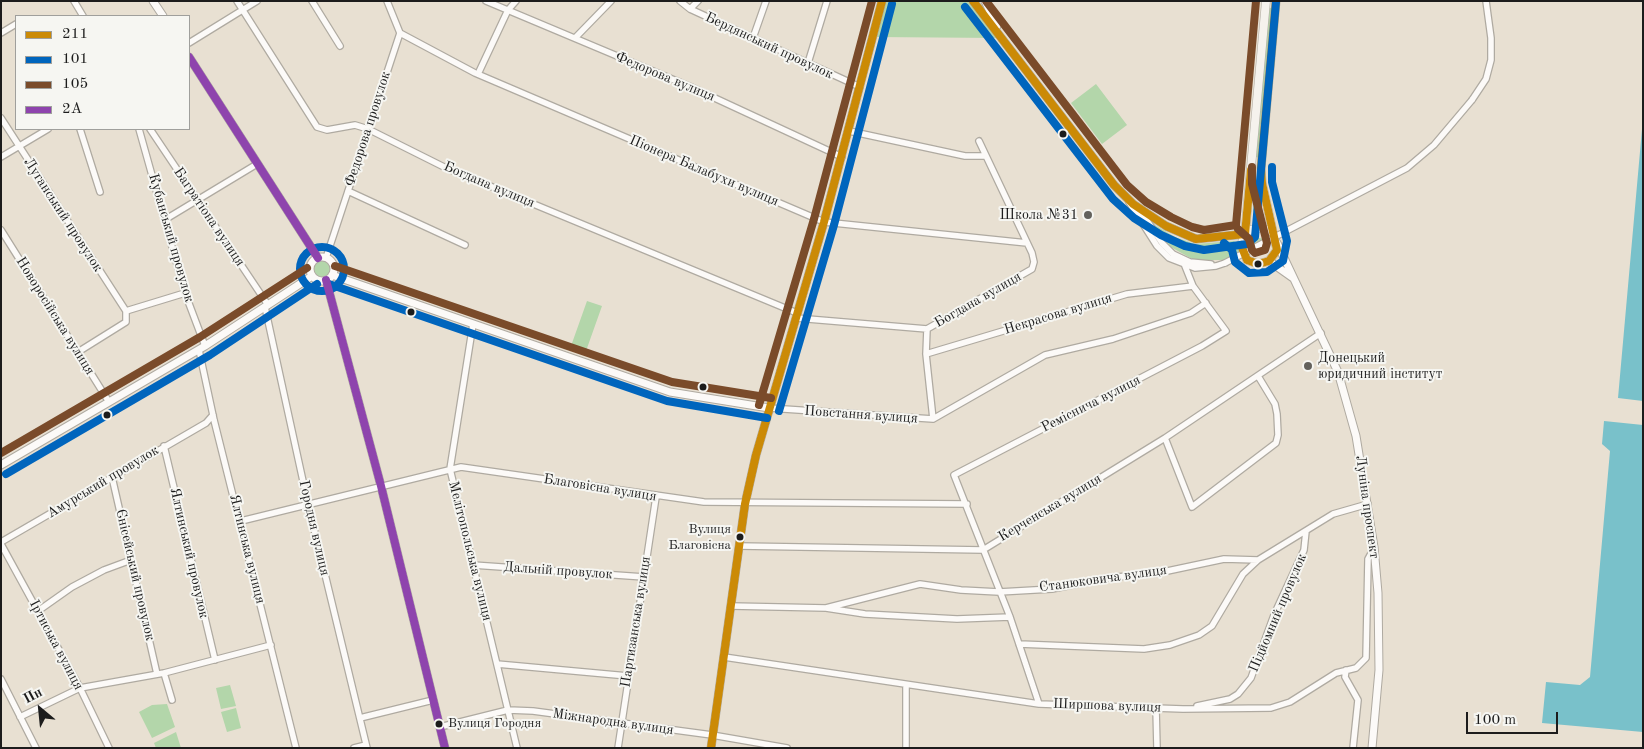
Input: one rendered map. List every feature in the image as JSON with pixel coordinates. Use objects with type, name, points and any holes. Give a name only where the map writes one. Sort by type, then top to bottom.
[{"type":"main road","points":[[1246,234],[1255,228],[1271,232],[1276,240],[1274,256],[1263,264],[1252,263],[1244,256],[1241,245],[1246,234],[1266,1]]},
{"type":"main road","name":"Луніна проспект","points":[[1276,1],[1262,183],[1276,240]]},
{"type":"street","points":[[74,1],[82,15]]},
{"type":"street","points":[[153,1],[162,15]]},
{"type":"street","name":"Богдана вулиця","points":[[237,1],[317,127],[328,130],[355,125],[368,129],[444,167],[797,315],[927,329],[1032,269],[1034,262],[1028,243]]},
{"type":"street","points":[[190,42],[257,1]]},
{"type":"street","points":[[312,1],[340,46]]},
{"type":"street","points":[[387,1],[400,33]]},
{"type":"street","name":"Федорова вулиця","points":[[486,1],[691,87],[842,157]]},
{"type":"street","points":[[478,74],[508,10],[516,1]]},
{"type":"street","points":[[575,38],[611,1]]},
{"type":"street","name":"Бердянський провулок","points":[[680,1],[690,9],[860,87]]},
{"type":"street","points":[[690,9],[698,1]]},
{"type":"street","points":[[753,38],[766,1]]},
{"type":"street","points":[[808,63],[827,1]]},
{"type":"street","points":[[711,748],[745,504],[769,408],[842,157],[882,1]]},
{"type":"street","points":[[973,1],[1114,185],[1140,210],[1190,238],[1204,240],[1246,234]]},
{"type":"street","points":[[986,1],[1010,47]]},
{"type":"street","points":[[1127,198],[1163,253],[1185,266],[1206,268],[1225,263],[1407,168],[1434,145],[1472,100],[1486,79],[1491,60],[1491,38],[1486,1]]},
{"type":"street","points":[[1,33],[15,25]]},
{"type":"street","name":"Піонера Балабухи вулиця","points":[[400,33],[478,74],[824,222],[1028,243]]},
{"type":"street","name":"Федорова провулок","points":[[322,258],[348,191],[400,33]]},
{"type":"street","points":[[190,59],[257,164],[322,258],[333,265],[332,275],[326,280],[321,281],[312,276]]},
{"type":"street","name":"Луганський провулок","points":[[1,118],[126,310]]},
{"type":"street","points":[[1,157],[46,130]]},
{"type":"street","points":[[80,130],[100,192]]},
{"type":"street","name":"Кубанський провулок","points":[[139,130],[202,348]]},
{"type":"street","name":"Багратіона вулиця","points":[[151,130],[266,306]]},
{"type":"street","points":[[849,131],[965,156],[986,156]]},
{"type":"street","points":[[979,141],[1028,243]]},
{"type":"street","points":[[166,219],[257,164]]},
{"type":"street","points":[[348,191],[465,246]]},
{"type":"street","points":[[1140,210],[1162,243],[1173,254],[1196,263],[1225,263]]},
{"type":"street","name":"Новоросійська вулиця","points":[[1,230],[109,402]]},
{"type":"street","points":[[1231,236],[1241,245]]},
{"type":"street","name":"Луніна проспект","points":[[1276,240],[1321,333],[1348,402],[1368,504],[1378,593],[1380,670],[1372,748]]},
{"type":"street","points":[[312,276],[311,264],[322,258]]},
{"type":"street","name":"Луніна проспект","points":[[1269,261],[1294,279]]},
{"type":"street","points":[[1185,266],[1193,286],[1206,303]]},
{"type":"street","name":"Повстання вулиця","points":[[332,275],[670,392],[769,408],[933,419],[1040,357],[1113,339],[1191,313],[1206,303]]},
{"type":"street","points":[[1,466],[202,348],[312,276]]},
{"type":"street","points":[[326,280],[381,486],[445,748]]},
{"type":"street","name":"Некрасова вулиця","points":[[926,354],[1112,298],[1193,286]]},
{"type":"street","points":[[78,352],[126,322],[126,310],[185,294]]},
{"type":"street","name":"Реміснича вулиця","points":[[967,504],[954,475],[1194,351],[1226,331],[1206,303]]},
{"type":"street","name":"Городня вулиця","points":[[266,306],[308,504],[367,746]]},
{"type":"street","name":"Мелітопольська вулиця","points":[[473,324],[450,469],[517,748]]},
{"type":"street","points":[[927,329],[926,354],[933,419]]},
{"type":"street","name":"Керченська вулиця","points":[[739,546],[983,550],[1165,438],[1321,333]]},
{"type":"street","name":"Ялтинська вулиця","points":[[202,348],[213,415],[241,521],[296,748]]},
{"type":"street","points":[[1165,438],[1192,507],[1276,443],[1278,435],[1277,414],[1258,376]]},
{"type":"street","name":"Амурський провулок","points":[[1,543],[206,423],[213,415]]},
{"type":"street","points":[[206,423],[216,426]]},
{"type":"street","name":"Ялтинський провулок","points":[[164,446],[214,660]]},
{"type":"street","name":"Благовісна вулиця","points":[[241,521],[462,467],[656,497],[745,504],[967,504]]},
{"type":"street","name":"Єнісейський провулок","points":[[112,477],[160,674],[172,700]]},
{"type":"street","name":"Партизанська вулиця","points":[[618,748],[656,497]]},
{"type":"street","points":[[967,504],[1010,617],[1039,704]]},
{"type":"street","points":[[1019,644],[1144,649],[1170,645],[1199,635],[1212,626],[1243,574],[1258,560],[1333,514],[1368,504]]},
{"type":"street","name":"Підйомний провулок","points":[[1183,709],[1230,699],[1238,694],[1251,678],[1274,615],[1304,550],[1306,531]]},
{"type":"street","name":"Іртиська вулиця","points":[[1,543],[80,688],[109,748]]},
{"type":"street","name":"Ширшова вулиця","points":[[724,657],[906,686],[1039,704],[1183,709],[1281,706],[1336,672],[1360,666],[1368,652],[1368,559],[1374,547]]},
{"type":"street","name":"Станюковича вулиця","points":[[826,608],[920,584],[961,590],[1000,592],[1052,589],[1107,578],[1158,573],[1224,559],[1258,560]]},
{"type":"street","points":[[38,611],[72,586],[104,570],[131,560]]},
{"type":"street","name":"Дальній провулок","points":[[473,565],[644,577]]},
{"type":"street","name":"Станюковича вулиця","points":[[731,606],[826,608],[865,614],[949,619],[1010,617]]},
{"type":"street","points":[[20,717],[80,688],[160,674],[271,645]]},
{"type":"street","points":[[497,664],[628,676]]},
{"type":"street","points":[[1346,670],[1345,677],[1358,700],[1353,748]]},
{"type":"street","points":[[1,679],[36,748]]},
{"type":"street","points":[[906,686],[906,748]]},
{"type":"street","points":[[360,718],[433,700]]},
{"type":"street","points":[[1156,708],[1158,748]]},
{"type":"street","name":"Міжнародна вулиця","points":[[440,727],[508,710],[621,722],[787,748]]},
{"type":"street","points":[[354,748],[367,746]]},
{"type":"green space","points":[[884,1],[970,1],[999,38],[875,37]]},
{"type":"green space","points":[[1269,8],[1272,8],[1259,158],[1256,157]]},
{"type":"green space","points":[[1096,84],[1127,125],[1102,144],[1071,103]]},
{"type":"green space","points":[[1255,194],[1258,194],[1262,211],[1258,215],[1253,211]]},
{"type":"green space","points":[[1153,224],[1175,237],[1195,244],[1234,241],[1239,246],[1240,252],[1223,260],[1194,260],[1169,246]]},
{"type":"green space","points":[[1259,238],[1265,240],[1267,246],[1265,252],[1259,254],[1253,252],[1251,246],[1253,240]]},
{"type":"green space","points":[[319,261],[325,261],[330,266],[328,275],[319,277],[314,272],[314,266]]},
{"type":"green space","points":[[587,301],[602,306],[586,351],[571,346]]},
{"type":"green space","points":[[230,685],[236,706],[221,709],[216,688]]},
{"type":"green space","points":[[167,704],[175,727],[152,738],[139,712],[152,705]]},
{"type":"green space","points":[[236,708],[241,728],[227,732],[221,712]]},
{"type":"green space","points":[[176,732],[181,748],[156,748],[154,743]]},
{"type":"water","points":[[1643,118],[1643,401],[1618,398]]},
{"type":"water","points":[[1604,421],[1643,425],[1643,732],[1542,723],[1546,682],[1580,685],[1590,677],[1610,451],[1602,444]]},
{"type":"transit line","name":"105","points":[[759,405],[814,219],[872,1]]},
{"type":"transit line","name":"211","points":[[711,748],[745,504],[756,455],[824,222],[882,1]]},
{"type":"transit line","name":"211","points":[[973,1],[1114,185],[1133,204],[1166,226],[1196,239],[1245,234]]},
{"type":"transit line","name":"105","points":[[986,1],[1127,185],[1146,202],[1171,217],[1192,227],[1204,230],[1236,225],[1256,1]]},
{"type":"transit line","name":"211","points":[[1241,245],[1247,260],[1258,264],[1269,261],[1277,250],[1262,183],[1261,168],[1276,1]]},
{"type":"transit line","name":"101","points":[[965,7],[1113,199],[1134,218],[1161,235],[1185,246],[1204,250],[1247,244],[1255,237],[1276,2]]},
{"type":"transit line","name":"101","points":[[779,411],[834,225],[892,4]]},
{"type":"transit line","name":"2А","points":[[190,59],[318,258]]},
{"type":"transit line","name":"105","points":[[1238,229],[1249,239],[1252,250],[1255,253],[1265,250],[1267,243],[1252,184],[1252,167]]},
{"type":"transit line","name":"101","points":[[1224,243],[1232,250],[1235,262],[1249,273],[1267,272],[1283,261],[1287,241],[1272,182],[1272,167]]},
{"type":"transit line","name":"211","points":[[1245,234],[1251,170]]},
{"type":"transit line","name":"101","points":[[322,247],[334,251],[340,257],[344,269],[340,281],[334,287],[322,291],[310,287],[304,281],[300,269],[304,257],[310,251],[322,247]]},
{"type":"transit line","name":"105","points":[[335,266],[672,382],[771,398]]},
{"type":"transit line","name":"105","points":[[1,453],[200,337],[307,268]]},
{"type":"transit line","name":"2А","points":[[326,280],[381,486],[445,748]]},
{"type":"transit line","name":"101","points":[[6,474],[210,355],[317,284]]},
{"type":"transit line","name":"101","points":[[329,284],[667,401],[767,418]]},
{"type":"place","name":"Школа №31","points":[[1088,215]]},
{"type":"place","name":"Донецький юридичний інститут","points":[[1308,366]]},
{"type":"place","name":"Вулиця Благовісна","points":[[740,537]]},
{"type":"place","name":"Вулиця Городня","points":[[439,724]]}]
